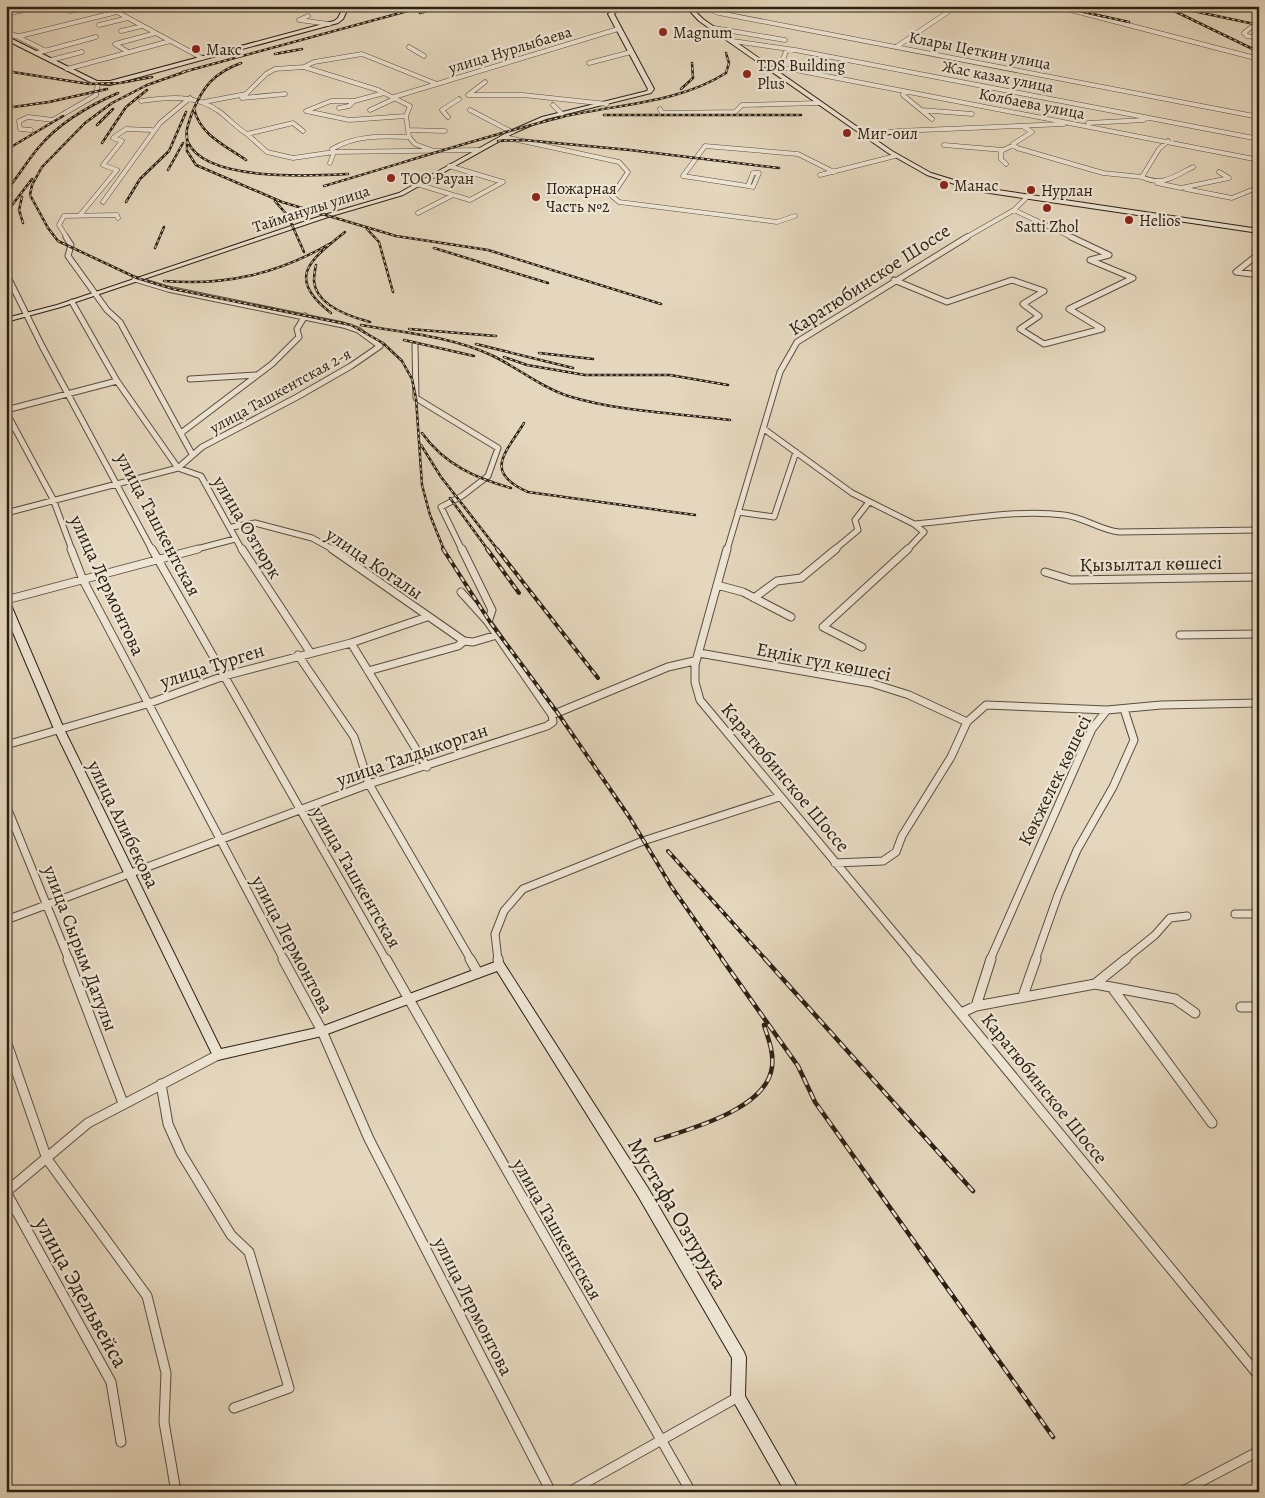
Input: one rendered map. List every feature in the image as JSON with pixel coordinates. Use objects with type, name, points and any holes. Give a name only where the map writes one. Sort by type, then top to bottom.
[{"type":"street","points":[[6,14],[42,6]]},
{"type":"street","points":[[70,11],[90,6]]},
{"type":"street","points":[[106,6],[202,58]]},
{"type":"street","points":[[6,37],[20,36],[113,13],[114,11],[131,6]]},
{"type":"street","points":[[6,37],[97,83],[117,82],[328,24],[340,19],[347,6]]},
{"type":"street","name":"Тайманулы улица","points":[[6,320],[72,302],[135,279],[401,194],[504,136],[544,118],[644,94],[651,89],[611,17],[612,12],[634,6]]},
{"type":"street","points":[[688,6],[688,9],[771,69],[865,135],[918,169],[952,182],[1027,196],[1259,231]]},
{"type":"street","name":"Клары Цеткин улица","points":[[698,6],[720,13],[1259,117]]},
{"type":"street","points":[[1044,10],[1063,8],[1259,59]]},
{"type":"street","points":[[896,47],[948,12]]},
{"type":"street","points":[[308,16],[299,20],[306,22],[321,20],[328,24]]},
{"type":"street","points":[[99,25],[128,18]]},
{"type":"street","points":[[1259,21],[1244,33],[1247,36],[1259,38]]},
{"type":"street","points":[[121,31],[142,26]]},
{"type":"street","points":[[714,28],[785,40]]},
{"type":"street","name":"улица Нурлыбаева","points":[[370,110],[395,98],[618,29]]},
{"type":"street","points":[[6,31],[20,36],[46,51]]},
{"type":"street","points":[[128,52],[115,44],[156,33]]},
{"type":"street","points":[[37,53],[96,37]]},
{"type":"street","points":[[68,69],[170,41]]},
{"type":"street","name":"Жас казах улица","points":[[733,41],[787,49],[1259,139]]},
{"type":"street","points":[[409,48],[424,56]]},
{"type":"street","points":[[780,67],[787,49]]},
{"type":"street","points":[[51,60],[82,52]]},
{"type":"street","points":[[589,63],[631,52]]},
{"type":"street","name":"улица Нурлыбаева","points":[[304,67],[314,62],[362,54],[438,84]]},
{"type":"street","points":[[239,98],[260,82],[266,74],[275,69],[304,67],[384,92],[410,106],[406,116],[409,137],[415,144],[432,150]]},
{"type":"street","name":"Колбаева улица","points":[[771,69],[780,67],[1259,160]]},
{"type":"street","points":[[485,82],[468,94],[520,93],[607,104]]},
{"type":"street","points":[[31,130],[20,129],[19,121],[28,117],[53,120],[96,95],[97,83]]},
{"type":"street","points":[[384,92],[354,101],[331,101],[306,111],[349,120],[372,120],[406,116]]},
{"type":"street","points":[[904,92],[903,95],[932,119]]},
{"type":"street","points":[[204,102],[285,94]]},
{"type":"street","points":[[102,202],[160,123],[190,98]]},
{"type":"street","points":[[141,101],[190,98],[204,102],[247,134],[267,152],[292,158],[334,152],[479,150]]},
{"type":"street","points":[[448,117],[442,110],[459,99]]},
{"type":"street","points":[[339,108],[349,106],[354,101]]},
{"type":"street","points":[[660,108],[662,114],[735,112],[742,105],[800,105],[819,103]]},
{"type":"street","points":[[552,105],[562,114]]},
{"type":"street","points":[[470,110],[488,117],[502,129],[512,132]]},
{"type":"street","points":[[921,110],[972,114]]},
{"type":"street","points":[[865,135],[1154,119]]},
{"type":"street","points":[[247,134],[293,123],[303,131]]},
{"type":"street","points":[[1014,146],[1016,141],[1032,132],[1020,126]]},
{"type":"street","points":[[80,215],[117,170],[103,165],[122,141],[113,138],[126,129],[152,130]]},
{"type":"street","points":[[408,130],[446,131]]},
{"type":"street","points":[[504,136],[619,162],[628,172],[612,196],[619,202],[777,222],[795,216]]},
{"type":"street","points":[[330,163],[334,152],[332,149],[337,145],[361,138],[409,137]]},
{"type":"street","points":[[1142,177],[1159,149],[1168,142]]},
{"type":"street","points":[[944,145],[1003,150],[1014,146],[1103,173],[1142,177],[1157,183],[1232,198],[1259,187]]},
{"type":"street","points":[[748,186],[683,176],[705,146],[798,154],[834,172]]},
{"type":"street","points":[[1003,150],[1001,159],[1006,164]]},
{"type":"street","points":[[820,175],[896,156]]},
{"type":"street","points":[[417,184],[470,200],[503,182],[450,166]]},
{"type":"street","points":[[1157,183],[1172,180],[1193,167]]},
{"type":"street","points":[[1181,188],[1229,178],[1219,172]]},
{"type":"street","points":[[1259,194],[1259,201]]},
{"type":"street","points":[[418,214],[453,195]]},
{"type":"street","name":"Каратюбинское Шоссе","points":[[1027,196],[1014,210],[894,280],[797,342],[780,372],[738,512],[699,653],[694,661],[694,680],[700,700],[961,1013],[1259,1376]]},
{"type":"street","points":[[894,280],[947,302],[1012,280],[1044,291],[1023,304],[1038,316],[1020,330],[1044,344],[1102,328],[1069,309],[1134,278],[1090,260],[1109,255],[1014,210]]},
{"type":"street","points":[[118,218],[117,215],[64,216],[59,226],[71,245],[68,256],[107,310],[120,322],[192,454]]},
{"type":"street","points":[[1259,257],[1256,256],[1236,272],[1259,275]]},
{"type":"street","name":"улица Ташкентская","points":[[6,273],[26,316],[119,482],[158,561],[690,1492]]},
{"type":"street","points":[[135,279],[168,288],[305,316],[296,329],[299,337],[272,364],[181,432]]},
{"type":"street","points":[[6,513],[53,499],[178,468],[118,381],[72,302]]},
{"type":"street","name":"улица Ташкентская 2-я","points":[[178,468],[192,454],[296,397],[379,347],[379,343],[358,330],[305,316]]},
{"type":"street","points":[[415,345],[416,398],[498,448],[488,476],[462,496],[441,507],[492,610],[488,622]]},
{"type":"street","points":[[190,379],[256,375]]},
{"type":"street","points":[[6,411],[118,381]]},
{"type":"street","name":"улица Лермонтова","points":[[6,411],[53,499],[83,580],[219,841],[322,1031],[369,1138],[551,1492]]},
{"type":"street","points":[[764,429],[852,493],[914,524],[924,534],[823,627],[862,647]]},
{"type":"street","points":[[738,512],[774,517],[796,452]]},
{"type":"street","name":"улица Озтюрк","points":[[178,468],[201,476],[218,508],[232,527],[235,538],[310,652]]},
{"type":"street","points":[[754,598],[777,581],[798,579],[815,566],[858,530],[855,520],[869,502]]},
{"type":"street","points":[[914,524],[1029,514],[1066,515],[1110,531],[1118,532],[1259,530]]},
{"type":"street","name":"улица Когалы","points":[[232,527],[255,523],[312,538],[343,554],[427,617],[464,642]]},
{"type":"street","points":[[6,600],[158,561],[235,538]]},
{"type":"street","name":"Қызылтал көшесі","points":[[1045,572],[1071,580],[1259,577]]},
{"type":"street","points":[[717,585],[754,598],[791,617]]},
{"type":"street","points":[[461,592],[488,622],[552,715],[668,667],[694,661]]},
{"type":"street","name":"улица Алибекова","points":[[6,605],[59,730],[218,1056]]},
{"type":"street","name":"улица Турген","points":[[6,745],[147,704],[224,676],[298,655],[351,643],[427,617]]},
{"type":"street","points":[[1180,635],[1259,634]]},
{"type":"street","points":[[368,671],[458,646],[464,642],[473,642],[497,635]]},
{"type":"street","points":[[351,643],[427,767]]},
{"type":"street","name":"Еңлік гүл көшесі","points":[[699,653],[871,682],[909,695],[967,722]]},
{"type":"street","points":[[298,655],[354,737],[369,784],[478,973]]},
{"type":"street","name":"Көкжелек көшесі","points":[[976,1006],[993,952],[1092,729],[1107,710],[1161,705],[1259,703]]},
{"type":"street","points":[[835,863],[846,861],[861,863],[883,861],[896,852],[902,836],[951,756],[967,722],[986,704],[1107,710]]},
{"type":"street","points":[[1022,996],[1058,895],[1077,850],[1113,787],[1134,740],[1124,709]]},
{"type":"street","name":"улица Талдыкорган","points":[[6,920],[369,784],[427,767],[547,726],[553,722],[552,715]]},
{"type":"street","points":[[6,1192],[88,1124],[123,1103],[218,1056],[322,1031],[499,965],[495,934],[504,911],[522,889],[643,841],[779,797]]},
{"type":"street","name":"улица Сырым Датулы","points":[[6,805],[48,905],[123,1103]]},
{"type":"street","points":[[1235,914],[1259,914]]},
{"type":"street","points":[[1095,984],[1155,935],[1170,918],[1186,916]]},
{"type":"street","name":"Мустафа Озтурука","points":[[499,965],[643,1192],[739,1357],[738,1398]]},
{"type":"street","points":[[961,1013],[976,1006],[1022,996],[1095,984],[1113,989],[1175,999],[1195,1013]]},
{"type":"street","points":[[1113,989],[1212,1123]]},
{"type":"street","points":[[1241,1007],[1259,1007]]},
{"type":"street","points":[[6,1041],[47,1159],[147,1296],[166,1373],[164,1422],[176,1492]]},
{"type":"street","points":[[161,1084],[168,1124],[181,1153],[231,1235],[250,1252],[289,1388],[234,1408]]},
{"type":"street","name":"улица Эдельвейса","points":[[6,1192],[110,1382],[121,1442]]},
{"type":"street","points":[[569,1492],[738,1398],[793,1492]]},
{"type":"street","points":[[1181,1492],[1259,1451]]},
{"type":"railway","points":[[189,70],[426,6]]},
{"type":"railway","points":[[420,13],[443,6]]},
{"type":"railway","points":[[1056,6],[1129,22]]},
{"type":"railway","points":[[1164,6],[1259,52]]},
{"type":"railway","points":[[1179,8],[1259,25]]},
{"type":"railway","points":[[275,54],[302,49]]},
{"type":"railway","points":[[324,186],[562,117],[646,102],[687,91],[726,73],[729,63],[726,53]]},
{"type":"railway","points":[[187,135],[192,113],[205,88],[224,71],[241,63]]},
{"type":"railway","points":[[681,89],[693,78],[692,63]]},
{"type":"railway","points":[[183,72],[189,70]]},
{"type":"railway","points":[[189,70],[147,85],[112,103],[85,123],[42,167],[32,185],[30,195],[48,228],[58,241],[137,278],[173,289],[351,325],[383,343],[402,361],[412,379],[416,398],[422,485],[430,515],[444,550]]},
{"type":"railway","points":[[6,71],[89,84],[120,83],[152,77]]},
{"type":"railway","points":[[6,108],[49,102],[107,89]]},
{"type":"railway","points":[[102,143],[126,107],[147,90]]},
{"type":"railway","points":[[6,191],[35,152],[65,122],[85,109],[118,93]]},
{"type":"railway","points":[[97,125],[113,109]]},
{"type":"railway","points":[[194,109],[197,118],[208,133],[222,145],[246,160]]},
{"type":"railway","points":[[126,202],[140,179],[169,151],[186,112]]},
{"type":"railway","points":[[604,115],[801,115]]},
{"type":"railway","points":[[6,150],[63,116]]},
{"type":"railway","points":[[187,135],[188,142],[198,155],[215,164],[237,170],[261,174],[286,175],[348,174]]},
{"type":"railway","points":[[187,135],[187,151],[196,165],[282,202],[396,236],[488,250],[661,304]]},
{"type":"railway","points":[[498,141],[524,140],[630,150],[779,168]]},
{"type":"railway","points":[[168,170],[183,143]]},
{"type":"railway","points":[[6,213],[32,179]]},
{"type":"railway","points":[[22,197],[19,210],[23,223]]},
{"type":"railway","points":[[275,201],[288,216],[304,252]]},
{"type":"railway","points":[[155,248],[164,227]]},
{"type":"railway","points":[[367,229],[379,242],[393,292]]},
{"type":"railway","points":[[331,313],[317,301],[309,290],[306,279],[313,261],[345,232]]},
{"type":"railway","points":[[164,281],[208,282],[250,276],[291,263],[331,243]]},
{"type":"railway","points":[[434,248],[548,283]]},
{"type":"railway","points":[[316,265],[314,281],[316,290],[321,297],[336,309],[370,322]]},
{"type":"railway","points":[[361,325],[459,343],[491,355],[538,382],[568,396],[628,409],[730,420]]},
{"type":"railway","points":[[409,329],[496,336]]},
{"type":"railway","points":[[404,340],[474,356]]},
{"type":"railway","points":[[476,344],[573,368]]},
{"type":"railway","points":[[539,353],[593,359]]},
{"type":"railway","points":[[504,357],[527,365],[585,375],[670,375],[728,385]]},
{"type":"railway","points":[[524,423],[510,444],[502,462],[502,470],[514,485],[528,492],[695,515]]},
{"type":"railway","points":[[422,433],[440,453],[461,468],[485,480],[511,488]]},
{"type":"railway","points":[[421,445],[441,477],[498,550]]},
{"type":"railway","points":[[450,498],[488,550]]},
{"type":"railway","points":[[443,549],[490,622],[557,712],[630,818],[671,886],[723,960]]},
{"type":"railway","points":[[487,549],[519,593]]},
{"type":"railway","points":[[497,549],[598,678]]},
{"type":"railway","points":[[668,851],[766,960]]},
{"type":"railway","points":[[722,959],[798,1066],[815,1102],[1053,1437]]},
{"type":"railway","points":[[765,959],[973,1191]]},
{"type":"railway","points":[[656,1140],[725,1115],[757,1095],[767,1082],[772,1067],[769,1040],[764,1025]]},
{"type":"place","name":"Magnum","points":[[663,32]]},
{"type":"place","name":"Макс","points":[[196,49]]},
{"type":"place","name":"TDS Building Plus","points":[[747,74]]},
{"type":"place","name":"Миг-оил","points":[[847,133]]},
{"type":"place","name":"ТОО Рауан","points":[[391,178]]},
{"type":"place","name":"Манас","points":[[944,185]]},
{"type":"place","name":"Нурлан","points":[[1031,190]]},
{"type":"place","name":"Пожарная Часть №2","points":[[536,197]]},
{"type":"place","name":"Satti Zhol","points":[[1047,208]]},
{"type":"place","name":"Helios","points":[[1129,220]]}]
